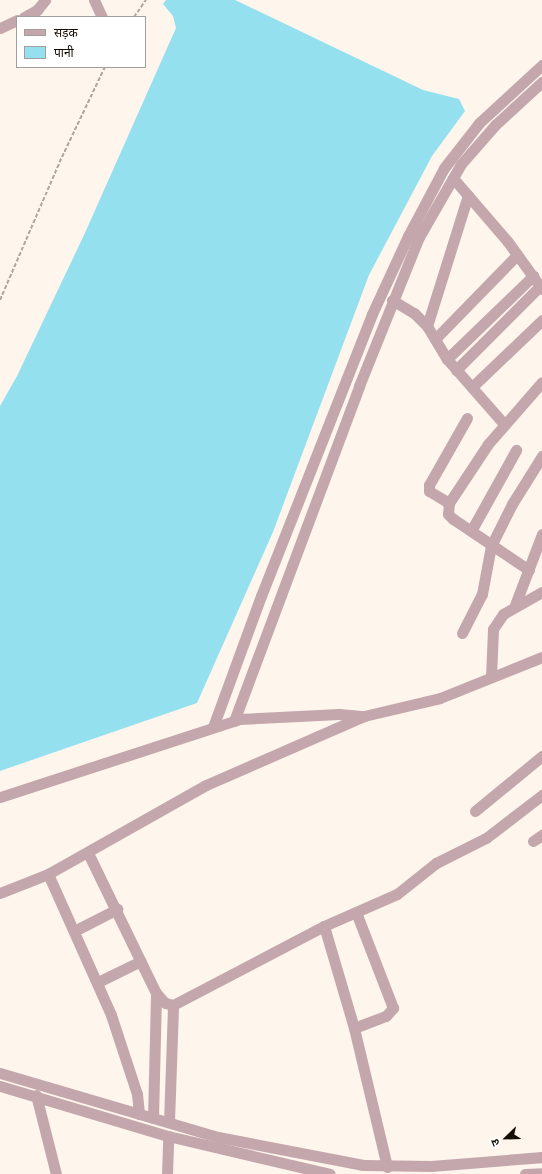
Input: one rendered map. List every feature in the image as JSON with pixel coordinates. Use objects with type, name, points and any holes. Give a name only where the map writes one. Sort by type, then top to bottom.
[{"type":"street","points":[[26,16],[37,10],[45,0]]},
{"type":"street","points":[[94,0],[102,16]]},
{"type":"street","points":[[0,28],[16,20]]},
{"type":"street","points":[[213,727],[261,596],[372,314],[408,236],[444,168],[479,124],[542,65]]},
{"type":"street","points":[[234,720],[392,300],[419,237],[461,164],[495,125],[542,82]]},
{"type":"street","points":[[453,178],[517,254],[541,287],[456,370]]},
{"type":"street","points":[[427,326],[468,195]]},
{"type":"street","points":[[436,338],[517,254]]},
{"type":"street","points":[[447,359],[533,276]]},
{"type":"street","points":[[392,300],[414,312],[427,326],[436,338],[447,359],[504,424]]},
{"type":"street","points":[[472,387],[542,320]]},
{"type":"street","points":[[529,570],[491,546],[448,514],[449,503],[504,424],[542,382]]},
{"type":"street","points":[[337,404],[350,410]]},
{"type":"street","points":[[449,503],[429,491],[429,485],[467,418]]},
{"type":"street","points":[[471,531],[516,450]]},
{"type":"street","points":[[462,633],[482,594],[491,546],[512,504],[542,456]]},
{"type":"street","points":[[516,605],[542,534]]},
{"type":"street","points":[[491,677],[493,629],[503,614],[516,605],[542,592]]},
{"type":"street","points":[[0,893],[48,874],[206,784],[364,716],[440,698],[542,657]]},
{"type":"street","points":[[0,797],[234,720],[339,714],[364,716]]},
{"type":"street","points":[[475,811],[542,756]]},
{"type":"street","points":[[88,852],[117,909],[156,993],[165,1003],[173,1005],[324,926],[397,894],[436,863],[486,838],[542,795]]},
{"type":"street","points":[[48,874],[110,1015],[137,1094],[140,1114]]},
{"type":"street","points":[[80,928],[117,909]]},
{"type":"street","points":[[354,1028],[386,1016],[393,1008],[356,912]]},
{"type":"street","points":[[324,926],[354,1028],[386,1167]]},
{"type":"street","points":[[102,980],[141,961]]},
{"type":"street","points":[[156,993],[161,1120]]},
{"type":"street","points":[[156,1133],[161,1120],[173,1005]]},
{"type":"street","points":[[1,1076],[229,1139],[314,1157],[386,1167],[455,1169],[542,1157]]},
{"type":"street","points":[[0,1086],[36,1095],[156,1133],[330,1174]]},
{"type":"street","points":[[36,1095],[56,1174]]},
{"type":"street","points":[[167,1174],[168,1136]]},
{"type":"street","points":[[226,1150],[229,1139]]},
{"type":"street","points":[[311,1170],[314,1157]]},
{"type":"street","points":[[525,1174],[542,1172]]},
{"type":"path","points":[[135,16],[146,0]]},
{"type":"path","points":[[0,300],[62,157],[105,68]]},
{"type":"water","points":[[166,0],[235,0],[423,90],[459,99],[465,111],[432,156],[369,275],[273,532],[197,703],[0,771],[0,406],[17,376],[84,235],[176,28],[173,16],[163,4]]}]
